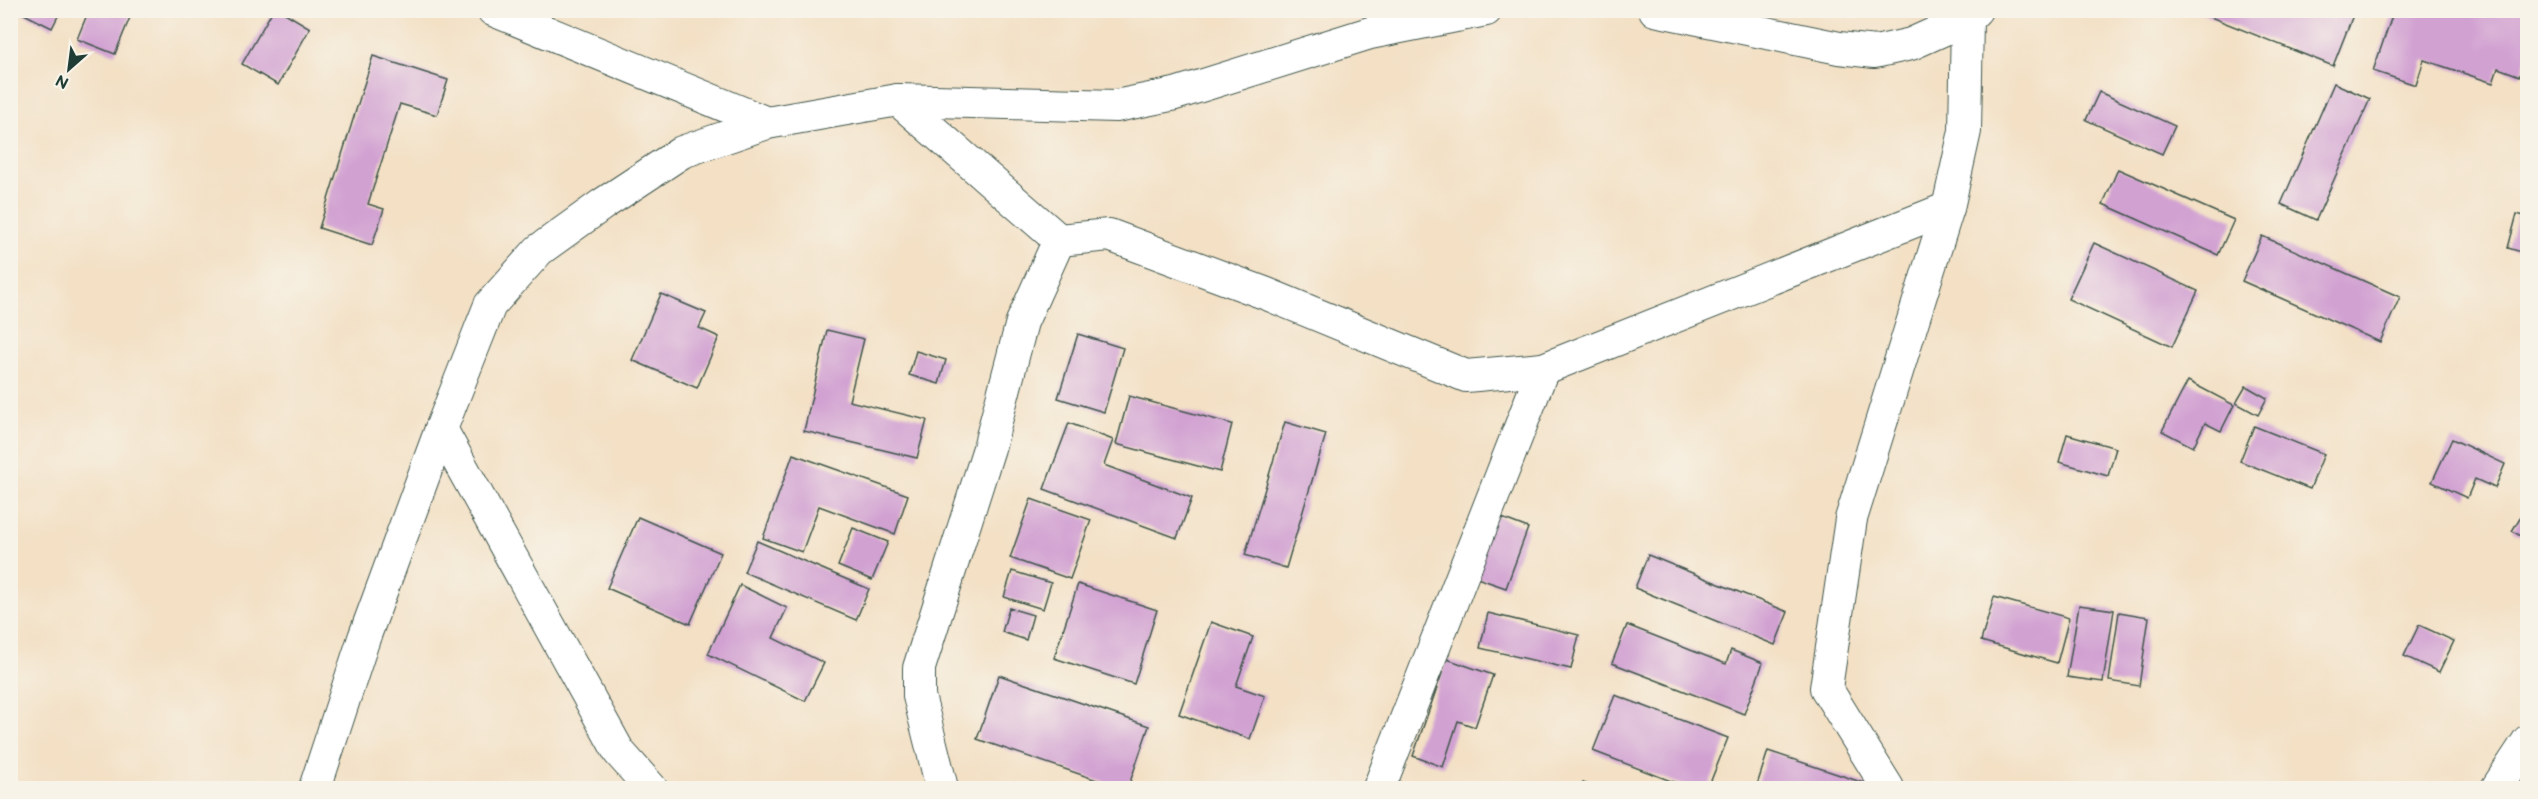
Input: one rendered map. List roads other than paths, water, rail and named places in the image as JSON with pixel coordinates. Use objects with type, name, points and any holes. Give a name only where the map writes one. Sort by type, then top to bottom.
[{"type":"street","points":[[493,10],[767,123]]},
{"type":"street","points":[[315,789],[364,638],[441,429],[490,305],[540,250],[603,204],[682,152],[767,123],[898,100],[1116,106],[1175,94],[1370,33],[1486,10]]},
{"type":"street","points":[[1655,10],[1839,48],[1875,52],[1911,44],[1972,15],[1965,131],[1948,208],[1851,519],[1826,688],[1888,789]]},
{"type":"street","points":[[898,100],[1059,240],[1109,235],[1267,294],[1466,376],[1543,369],[1948,208]]},
{"type":"street","points":[[942,789],[919,696],[919,668],[989,448],[1022,322],[1059,240]]},
{"type":"street","points":[[1379,789],[1543,369]]},
{"type":"street","points":[[441,429],[619,752],[651,789]]},
{"type":"street","points":[[2497,789],[2528,741]]}]
